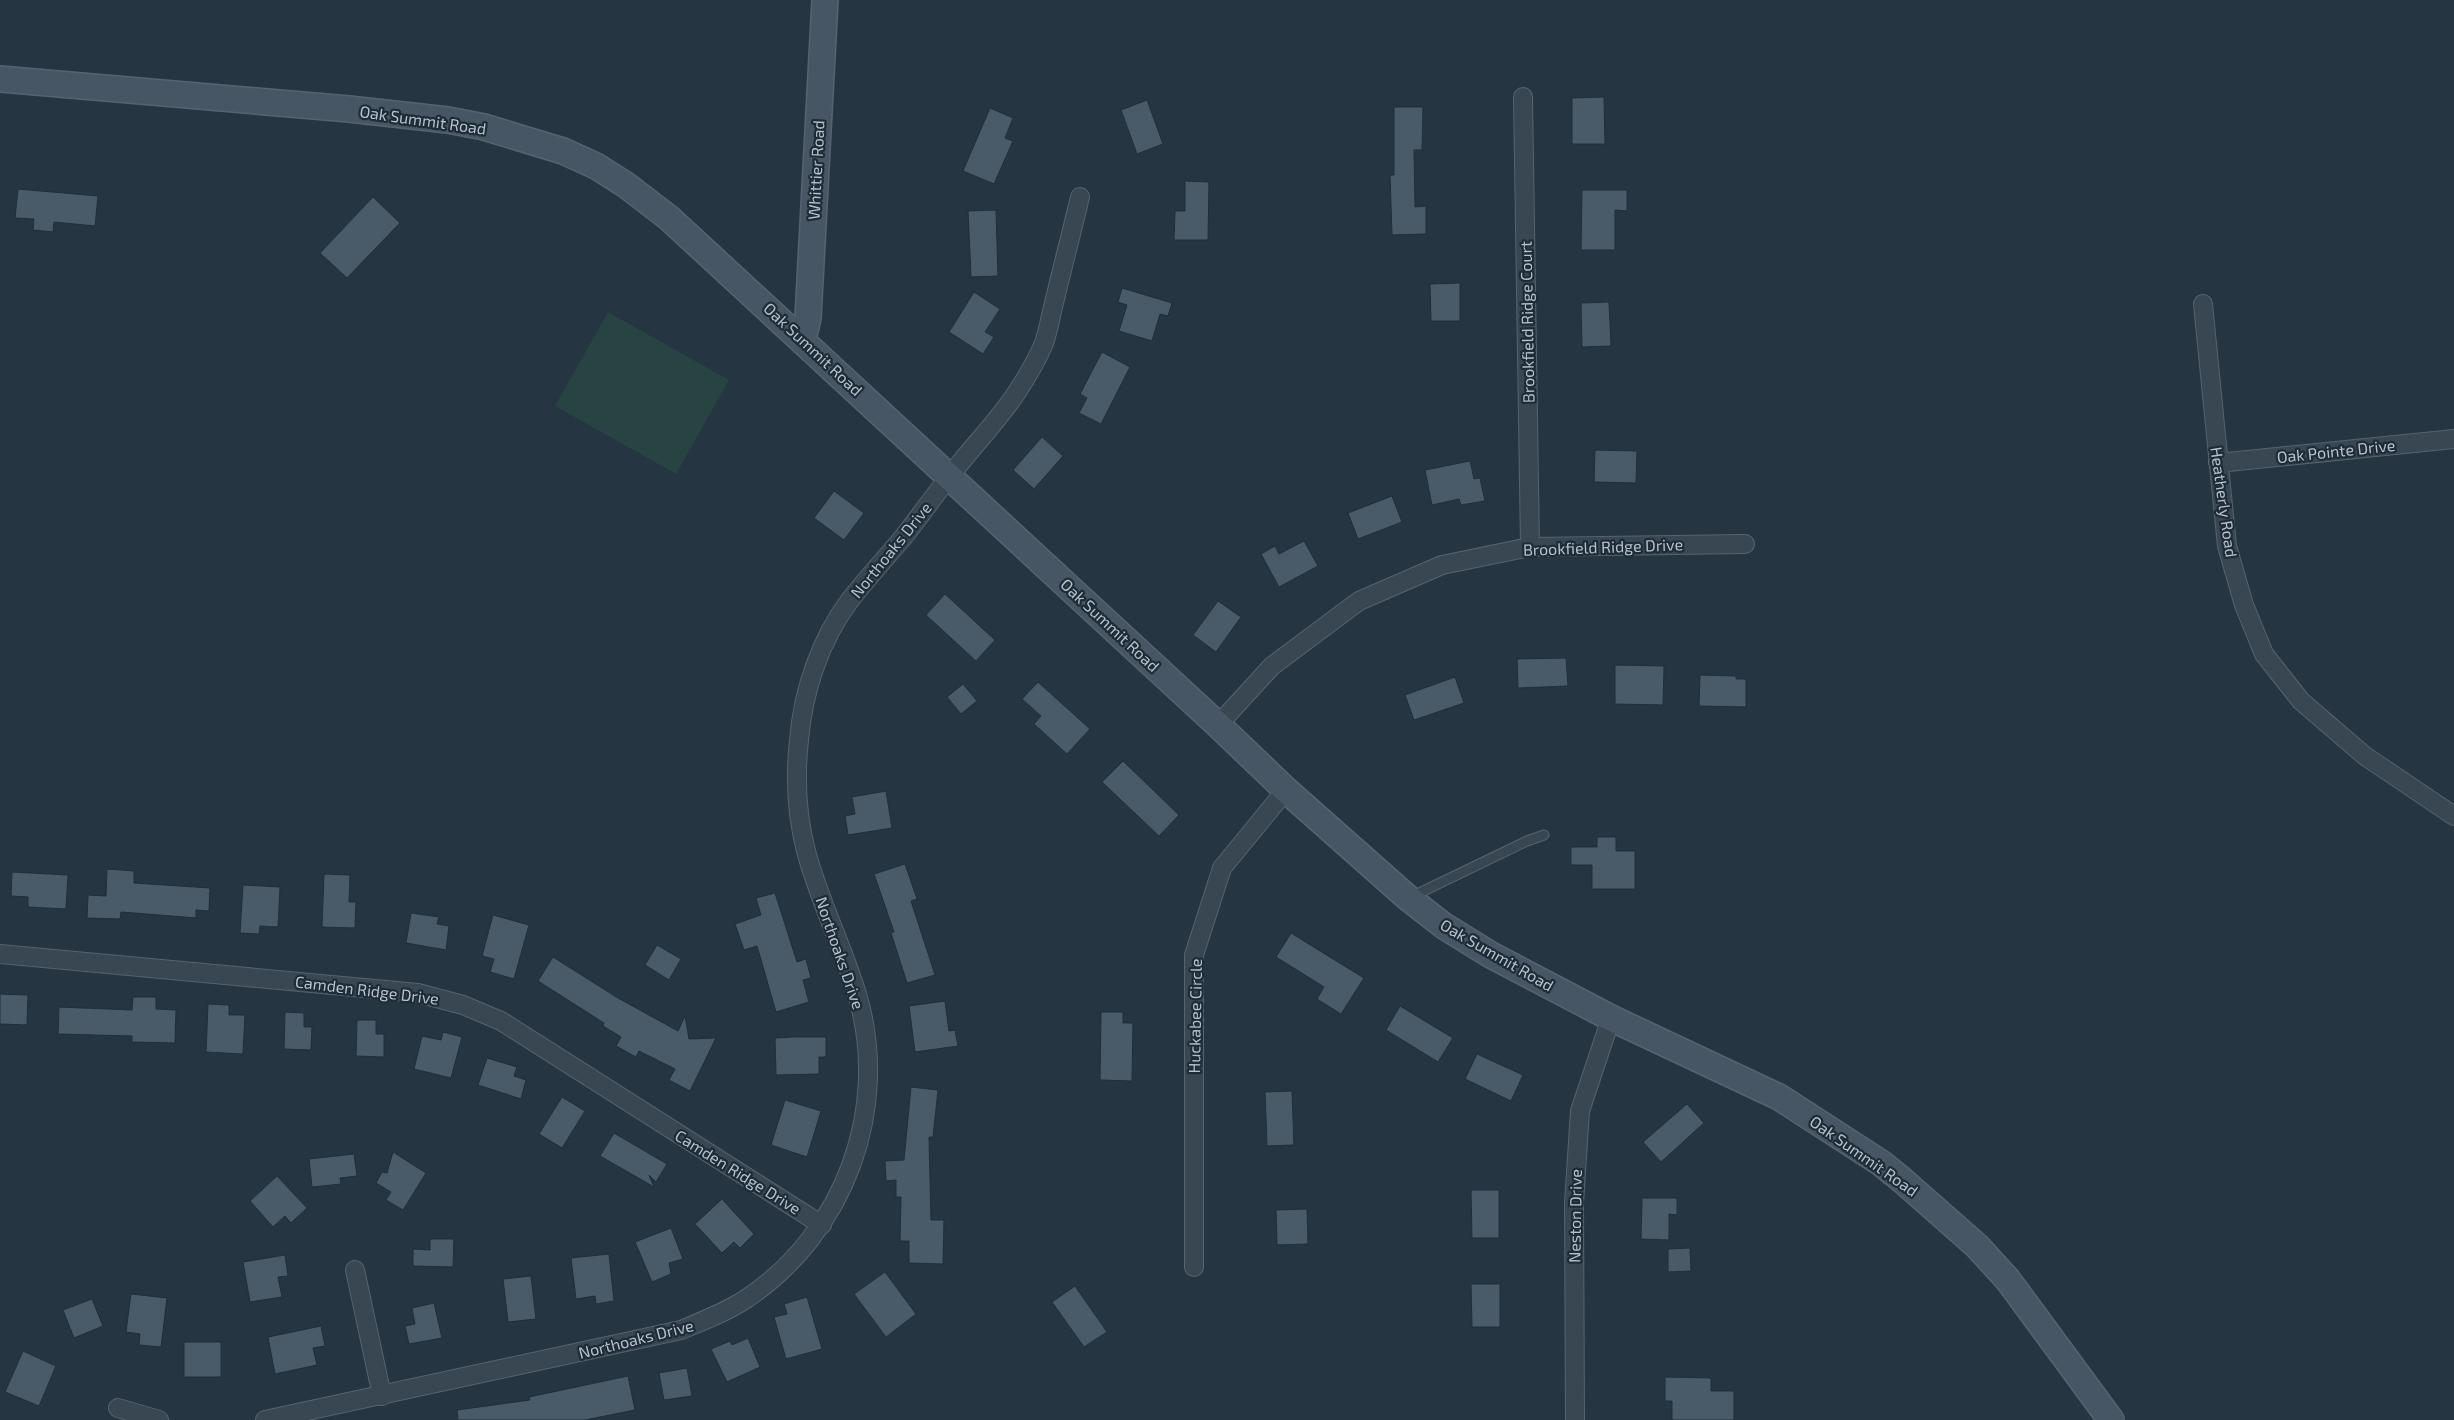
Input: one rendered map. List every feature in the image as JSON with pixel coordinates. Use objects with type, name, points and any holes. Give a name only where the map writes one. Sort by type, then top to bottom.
[{"type":"main road","name":"Whittier Road","points":[[803,340],[808,318],[824,0]]},
{"type":"main road","name":"Oak Summit Road","points":[[0,80],[349,109],[448,120],[484,127],[562,151],[596,166],[626,185],[669,218],[803,340],[1286,790],[1408,898],[1444,926],[1491,955],[1611,1018],[1779,1097],[1881,1164],[1902,1180],[1977,1246],[2008,1280],[2111,1420]]},
{"type":"street","name":"Brookfield Ridge Court","points":[[1523,97],[1530,547]]},
{"type":"street","name":"Northoaks Drive","points":[[265,1420],[653,1338],[696,1324],[745,1300],[772,1280],[804,1248],[822,1225],[850,1171],[861,1134],[868,1085],[868,1057],[866,1033],[857,994],[806,849],[798,806],[798,743],[803,705],[814,669],[829,634],[849,602],[906,534],[1014,396],[1044,344],[1080,197]]},
{"type":"street","name":"Heatherly Road","points":[[2203,304],[2227,546],[2244,605],[2264,654],[2301,701],[2365,756],[2454,816]]},
{"type":"street","name":"Oak Pointe Drive","points":[[2218,463],[2454,439]]},
{"type":"street","name":"Brookfield Ridge Drive","points":[[1218,725],[1272,666],[1359,601],[1442,565],[1530,547],[1745,544]]},
{"type":"street","name":"Huckabee Circle","points":[[1194,1267],[1194,955],[1222,868],[1286,790]]},
{"type":"street","name":"Camden Ridge Drive","points":[[0,954],[418,993],[463,1005],[501,1021],[822,1225]]},
{"type":"street","name":"Neston Drive","points":[[1575,1420],[1574,1203],[1580,1111],[1611,1018]]},
{"type":"street","points":[[355,1270],[382,1396]]},
{"type":"street","points":[[118,1408],[159,1420]]},
{"type":"lane","points":[[1408,898],[1527,841],[1544,836]]},
{"type":"green space","points":[[608,312],[729,380],[676,474],[555,406]]},
{"type":"building","points":[[1604,97],[1605,144],[1572,144],[1572,98]]},
{"type":"building","points":[[1147,100],[1163,144],[1137,154],[1121,110]]},
{"type":"building","points":[[1394,107],[1423,107],[1422,150],[1414,150],[1415,207],[1426,206],[1426,234],[1392,235],[1390,175],[1394,175]]},
{"type":"building","points":[[990,108],[1013,118],[1005,138],[1013,141],[994,184],[963,171]]},
{"type":"building","points":[[1185,181],[1209,182],[1208,240],[1174,240],[1175,211],[1185,211]]},
{"type":"building","points":[[18,189],[98,196],[95,226],[54,222],[53,232],[33,230],[34,219],[15,218]]},
{"type":"building","points":[[1582,190],[1627,190],[1627,211],[1615,210],[1615,250],[1581,250]]},
{"type":"building","points":[[373,197],[400,223],[347,278],[320,253]]},
{"type":"building","points":[[996,210],[998,276],[971,277],[968,211]]},
{"type":"building","points":[[1460,283],[1460,321],[1431,321],[1430,284]]},
{"type":"building","points":[[1122,288],[1172,303],[1168,316],[1160,314],[1152,341],[1119,331],[1127,305],[1118,302]]},
{"type":"building","points":[[974,292],[1000,309],[985,332],[994,337],[983,354],[949,332]]},
{"type":"building","points":[[1609,302],[1611,346],[1582,347],[1581,303]]},
{"type":"building","points":[[1102,352],[1130,367],[1101,424],[1079,413],[1087,398],[1080,394]]},
{"type":"building","points":[[1042,437],[1063,456],[1034,489],[1013,470]]},
{"type":"building","points":[[1595,450],[1637,451],[1636,483],[1594,482]]},
{"type":"building","points":[[1470,461],[1474,479],[1480,478],[1485,501],[1461,505],[1459,499],[1432,505],[1425,470]]},
{"type":"building","points":[[834,491],[864,513],[844,540],[814,518]]},
{"type":"building","points":[[1392,496],[1402,522],[1358,539],[1348,513]]},
{"type":"building","points":[[1304,541],[1318,566],[1279,587],[1261,554],[1275,546],[1279,554]]},
{"type":"building","points":[[945,594],[995,640],[976,661],[926,615]]},
{"type":"building","points":[[1218,601],[1241,617],[1216,652],[1193,635]]},
{"type":"building","points":[[1566,658],[1568,686],[1518,688],[1517,659]]},
{"type":"building","points":[[1615,665],[1664,666],[1663,705],[1615,704]]},
{"type":"building","points":[[1700,675],[1736,676],[1736,679],[1746,679],[1746,707],[1699,706]]},
{"type":"building","points":[[1455,677],[1464,703],[1414,720],[1405,695]]},
{"type":"building","points":[[1038,682],[1090,729],[1067,754],[1034,724],[1041,716],[1022,699]]},
{"type":"building","points":[[963,684],[977,701],[961,714],[947,697]]},
{"type":"building","points":[[1123,761],[1179,815],[1159,836],[1102,782]]},
{"type":"building","points":[[886,791],[892,828],[848,835],[845,816],[855,814],[852,797]]},
{"type":"building","points":[[1597,837],[1616,837],[1616,851],[1635,851],[1635,889],[1592,889],[1592,865],[1571,865],[1571,847],[1597,847]]},
{"type":"building","points":[[905,864],[917,899],[911,901],[935,975],[907,983],[891,933],[894,932],[874,874]]},
{"type":"building","points":[[107,869],[134,871],[134,883],[210,888],[209,911],[196,910],[196,918],[121,912],[120,919],[87,918],[88,895],[106,896]]},
{"type":"building","points":[[12,872],[68,875],[66,909],[28,907],[28,897],[11,896]]},
{"type":"building","points":[[324,874],[350,875],[349,902],[356,902],[355,928],[322,927]]},
{"type":"building","points":[[243,885],[280,887],[278,927],[260,926],[259,934],[240,933]]},
{"type":"building","points":[[775,893],[797,962],[806,959],[811,978],[803,980],[809,1002],[776,1012],[757,946],[744,950],[735,924],[761,915],[756,898]]},
{"type":"building","points":[[411,913],[439,917],[437,924],[449,926],[446,950],[406,943]]},
{"type":"building","points":[[493,915],[529,925],[514,979],[490,972],[494,959],[482,956]]},
{"type":"building","points":[[1291,933],[1364,978],[1341,1014],[1317,999],[1324,987],[1276,957]]},
{"type":"building","points":[[657,945],[681,959],[669,980],[645,965]]},
{"type":"building","points":[[553,957],[618,998],[678,1031],[685,1016],[689,1039],[716,1038],[690,1091],[669,1080],[675,1069],[639,1051],[636,1057],[616,1046],[621,1037],[603,1026],[604,1023],[538,981]]},
{"type":"building","points":[[0,994],[28,995],[27,1025],[0,1024]]},
{"type":"building","points":[[133,997],[156,997],[156,1009],[176,1010],[175,1043],[132,1042],[132,1036],[58,1034],[59,1007],[132,1010]]},
{"type":"building","points":[[945,1001],[949,1031],[955,1030],[958,1046],[915,1052],[909,1006]]},
{"type":"building","points":[[208,1004],[229,1005],[229,1015],[245,1015],[243,1054],[206,1052]]},
{"type":"building","points":[[1400,1006],[1453,1038],[1438,1062],[1386,1030]]},
{"type":"building","points":[[285,1012],[304,1013],[304,1027],[312,1027],[311,1050],[284,1049]]},
{"type":"building","points":[[1101,1012],[1123,1012],[1123,1023],[1133,1023],[1132,1081],[1100,1080]]},
{"type":"building","points":[[357,1020],[376,1020],[376,1034],[384,1034],[384,1057],[356,1056]]},
{"type":"building","points":[[443,1032],[462,1037],[451,1078],[414,1069],[422,1036],[441,1040]]},
{"type":"building","points":[[826,1037],[826,1057],[819,1057],[819,1074],[776,1075],[775,1038]]},
{"type":"building","points":[[1477,1054],[1523,1075],[1511,1101],[1465,1079]]},
{"type":"building","points":[[487,1058],[517,1067],[514,1076],[526,1080],[521,1099],[478,1085]]},
{"type":"building","points":[[911,1087],[938,1090],[933,1137],[929,1137],[931,1220],[944,1220],[943,1264],[909,1263],[909,1241],[900,1241],[901,1197],[896,1197],[896,1180],[886,1181],[885,1161],[904,1160]]},
{"type":"building","points":[[1292,1091],[1294,1145],[1267,1146],[1265,1092]]},
{"type":"building","points":[[562,1097],[585,1111],[562,1148],[539,1134]]},
{"type":"building","points":[[785,1100],[821,1111],[807,1157],[771,1145]]},
{"type":"building","points":[[1687,1104],[1704,1123],[1661,1162],[1643,1142]]},
{"type":"building","points":[[614,1133],[667,1164],[656,1182],[649,1175],[654,1187],[600,1156]]},
{"type":"building","points":[[393,1152],[426,1173],[403,1210],[386,1200],[391,1192],[376,1183],[382,1172],[387,1173]]},
{"type":"building","points":[[354,1154],[357,1176],[340,1178],[341,1184],[312,1187],[309,1159]]},
{"type":"building","points":[[277,1176],[307,1208],[291,1223],[285,1216],[273,1227],[250,1201]]},
{"type":"building","points":[[1471,1190],[1499,1190],[1499,1238],[1472,1238]]},
{"type":"building","points":[[1642,1198],[1677,1198],[1677,1215],[1669,1214],[1669,1240],[1641,1239]]},
{"type":"building","points":[[722,1199],[754,1234],[740,1248],[734,1242],[722,1253],[695,1224]]},
{"type":"building","points":[[1307,1209],[1308,1244],[1277,1245],[1276,1210]]},
{"type":"building","points":[[671,1228],[683,1259],[669,1263],[671,1274],[652,1282],[635,1242]]},
{"type":"building","points":[[430,1239],[454,1239],[453,1267],[413,1266],[413,1249],[430,1250]]},
{"type":"building","points":[[1690,1248],[1691,1271],[1668,1272],[1668,1249]]},
{"type":"building","points":[[609,1254],[614,1301],[596,1304],[595,1296],[576,1299],[571,1258]]},
{"type":"building","points":[[285,1255],[288,1276],[278,1277],[282,1297],[250,1302],[243,1262]]},
{"type":"building","points":[[885,1272],[916,1314],[886,1337],[854,1294]]},
{"type":"building","points":[[531,1276],[536,1319],[508,1322],[503,1279]]},
{"type":"building","points":[[1471,1284],[1500,1284],[1500,1327],[1472,1327]]},
{"type":"building","points":[[1075,1286],[1107,1332],[1084,1347],[1052,1302]]},
{"type":"building","points":[[131,1294],[167,1298],[161,1347],[139,1345],[140,1334],[126,1332]]},
{"type":"building","points":[[807,1297],[822,1349],[786,1359],[774,1317],[787,1314],[784,1304]]},
{"type":"building","points":[[92,1299],[103,1326],[74,1338],[63,1310]]},
{"type":"building","points":[[434,1303],[442,1338],[409,1344],[405,1326],[415,1324],[412,1308]]},
{"type":"building","points":[[321,1326],[325,1346],[313,1348],[317,1365],[275,1374],[268,1337]]},
{"type":"building","points":[[748,1338],[760,1367],[727,1382],[711,1349],[730,1341],[732,1345]]},
{"type":"building","points":[[184,1342],[221,1342],[221,1377],[184,1377]]},
{"type":"building","points":[[23,1351],[56,1366],[39,1406],[5,1392]]},
{"type":"building","points":[[687,1368],[692,1396],[664,1400],[659,1373]]},
{"type":"building","points":[[628,1376],[635,1410],[585,1420],[458,1420],[457,1410],[530,1400],[529,1397]]},
{"type":"building","points":[[1665,1377],[1711,1378],[1711,1391],[1734,1391],[1734,1420],[1672,1420],[1672,1401],[1665,1401]]}]
